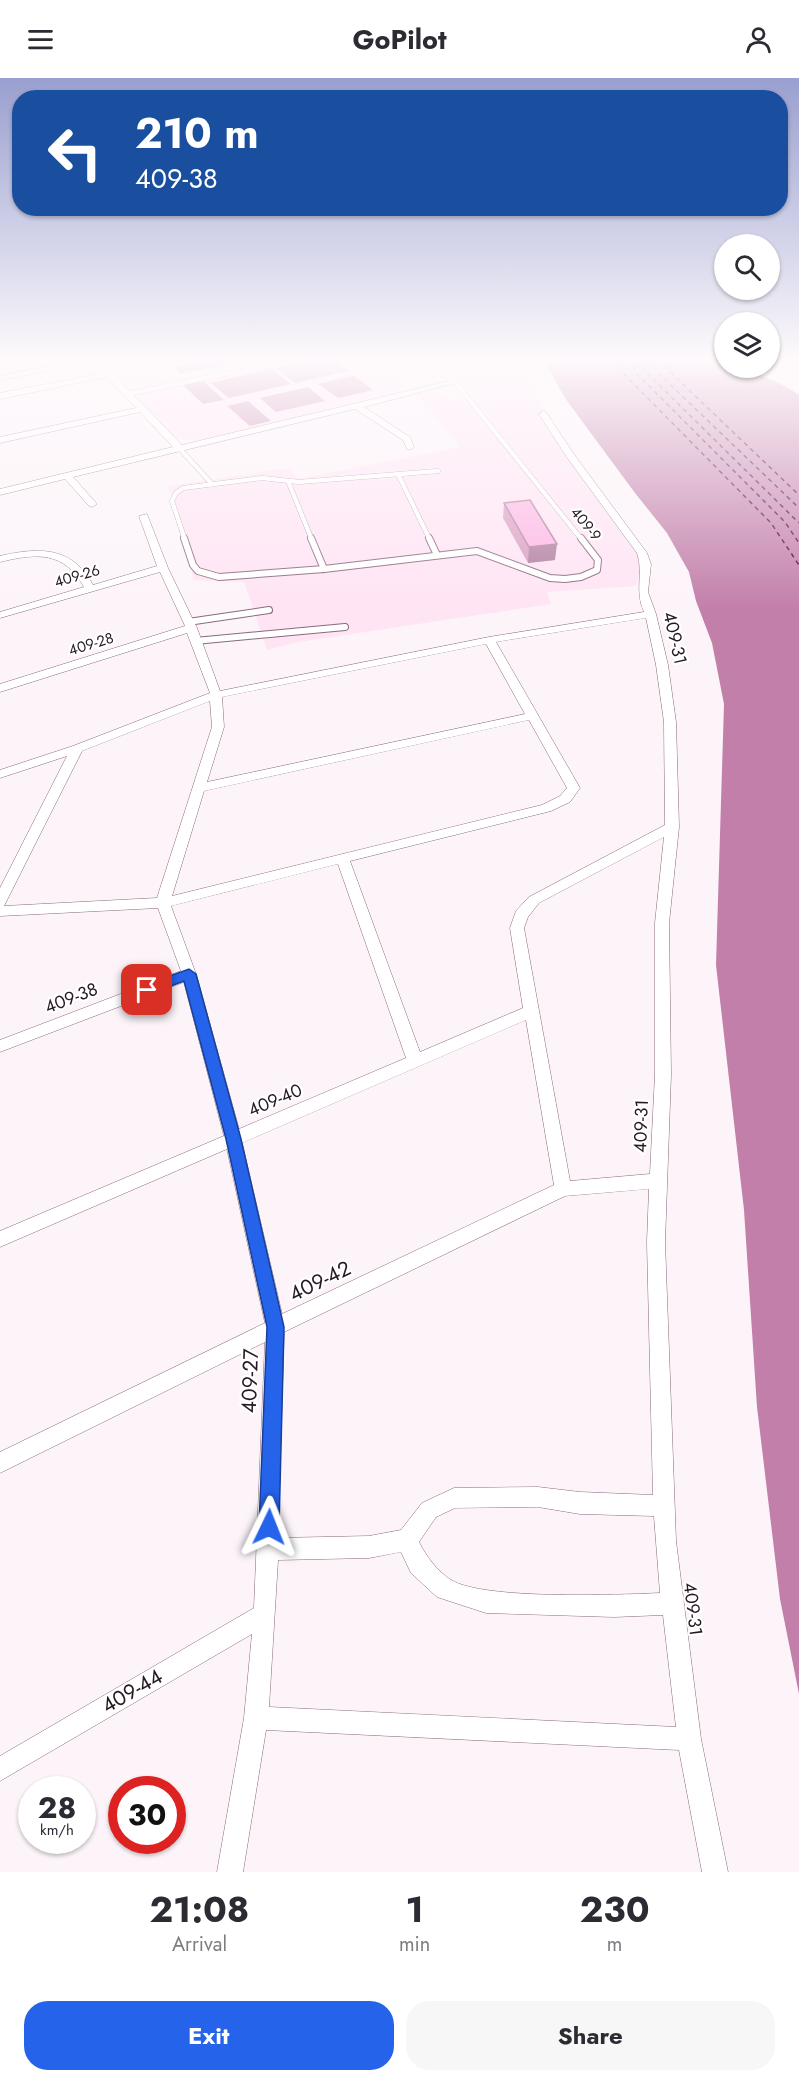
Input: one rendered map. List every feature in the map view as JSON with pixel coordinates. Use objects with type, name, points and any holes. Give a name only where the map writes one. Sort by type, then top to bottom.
[{"type":"street","points":[[173,442],[180,449]]},
{"type":"street","points":[[0,492],[210,442]]},
{"type":"street","points":[[408,442],[410,447]]},
{"type":"street","name":"409-31","points":[[561,442],[642,553],[646,564],[643,592],[651,614],[670,722],[672,827],[662,923],[663,1074],[656,1254],[663,1506],[672,1604],[689,1739],[716,1872]]},
{"type":"street","points":[[67,476],[93,504]]},
{"type":"street","points":[[144,516],[163,568],[216,694],[218,727],[201,788],[163,903]]},
{"type":"street","points":[[0,559],[18,554],[42,554],[64,559],[76,567],[90,588]]},
{"type":"street","name":"409-26","points":[[0,615],[163,568]]},
{"type":"street","points":[[0,774],[77,749],[216,694],[489,640],[651,614]]},
{"type":"street","name":"409-28","points":[[0,688],[191,630]]},
{"type":"street","points":[[0,911],[163,903],[546,808],[565,799],[574,788],[489,640]]},
{"type":"street","points":[[201,788],[532,716]]},
{"type":"street","points":[[0,902],[77,749]]},
{"type":"street","points":[[658,1181],[563,1189],[517,928],[521,915],[534,900],[672,827]]},
{"type":"street","points":[[343,860],[415,1062]]},
{"type":"street","name":"409-27","points":[[163,903],[189,974],[233,1139],[275,1327],[265,1614],[255,1718],[230,1872]]},
{"type":"street","name":"409-38","points":[[0,1046],[189,974]]},
{"type":"street","name":"409-40","points":[[0,1239],[532,1011]]},
{"type":"street","name":"409-42","points":[[0,1463],[275,1327],[563,1189]]},
{"type":"street","points":[[268,1549],[369,1547],[407,1540],[429,1510],[454,1498],[538,1497],[580,1503],[663,1506]]},
{"type":"street","points":[[407,1540],[419,1565],[445,1589],[486,1602],[614,1606],[672,1604]]},
{"type":"street","name":"409-44","points":[[0,1769],[265,1614]]},
{"type":"street","points":[[255,1718],[689,1739]]},
{"type":"lane","name":"409-9","points":[[437,555],[477,551],[488,553],[544,578],[587,576],[597,570],[598,560],[503,442]]},
{"type":"lane","points":[[180,449],[212,484]]},
{"type":"lane","points":[[398,474],[437,555],[324,569],[219,577],[198,571],[193,565],[172,501],[176,493],[183,488],[262,478],[323,481],[398,474],[438,471]]},
{"type":"lane","points":[[288,481],[324,569]]},
{"type":"lane","points":[[191,630],[269,610]]},
{"type":"lane","points":[[191,630],[345,627]]},
{"type":"shaded area","points":[[456,442],[566,442],[643,562],[636,586],[547,592],[551,604],[298,642],[267,650],[244,582],[194,580],[168,486],[289,468],[298,479],[460,447]]},
{"type":"shaded area","points":[[597,442],[799,442],[799,1694],[780,1599],[757,1407],[744,1210],[716,965],[724,704],[712,643],[696,601],[689,572],[667,533]]},
{"type":"building","points":[[530,500],[557,544],[529,547],[504,503]]},
{"type":"ferry route","points":[[691,442],[771,523],[799,565]]},
{"type":"ferry route","points":[[705,442],[785,522],[799,543]]},
{"type":"ferry route","points":[[717,442],[799,523]]},
{"type":"ferry route","points":[[730,442],[799,508]]},
{"type":"ferry route","points":[[743,442],[799,495]]},
{"type":"route","points":[[147,990],[189,974],[233,1139],[275,1327],[269,1527]]}]
